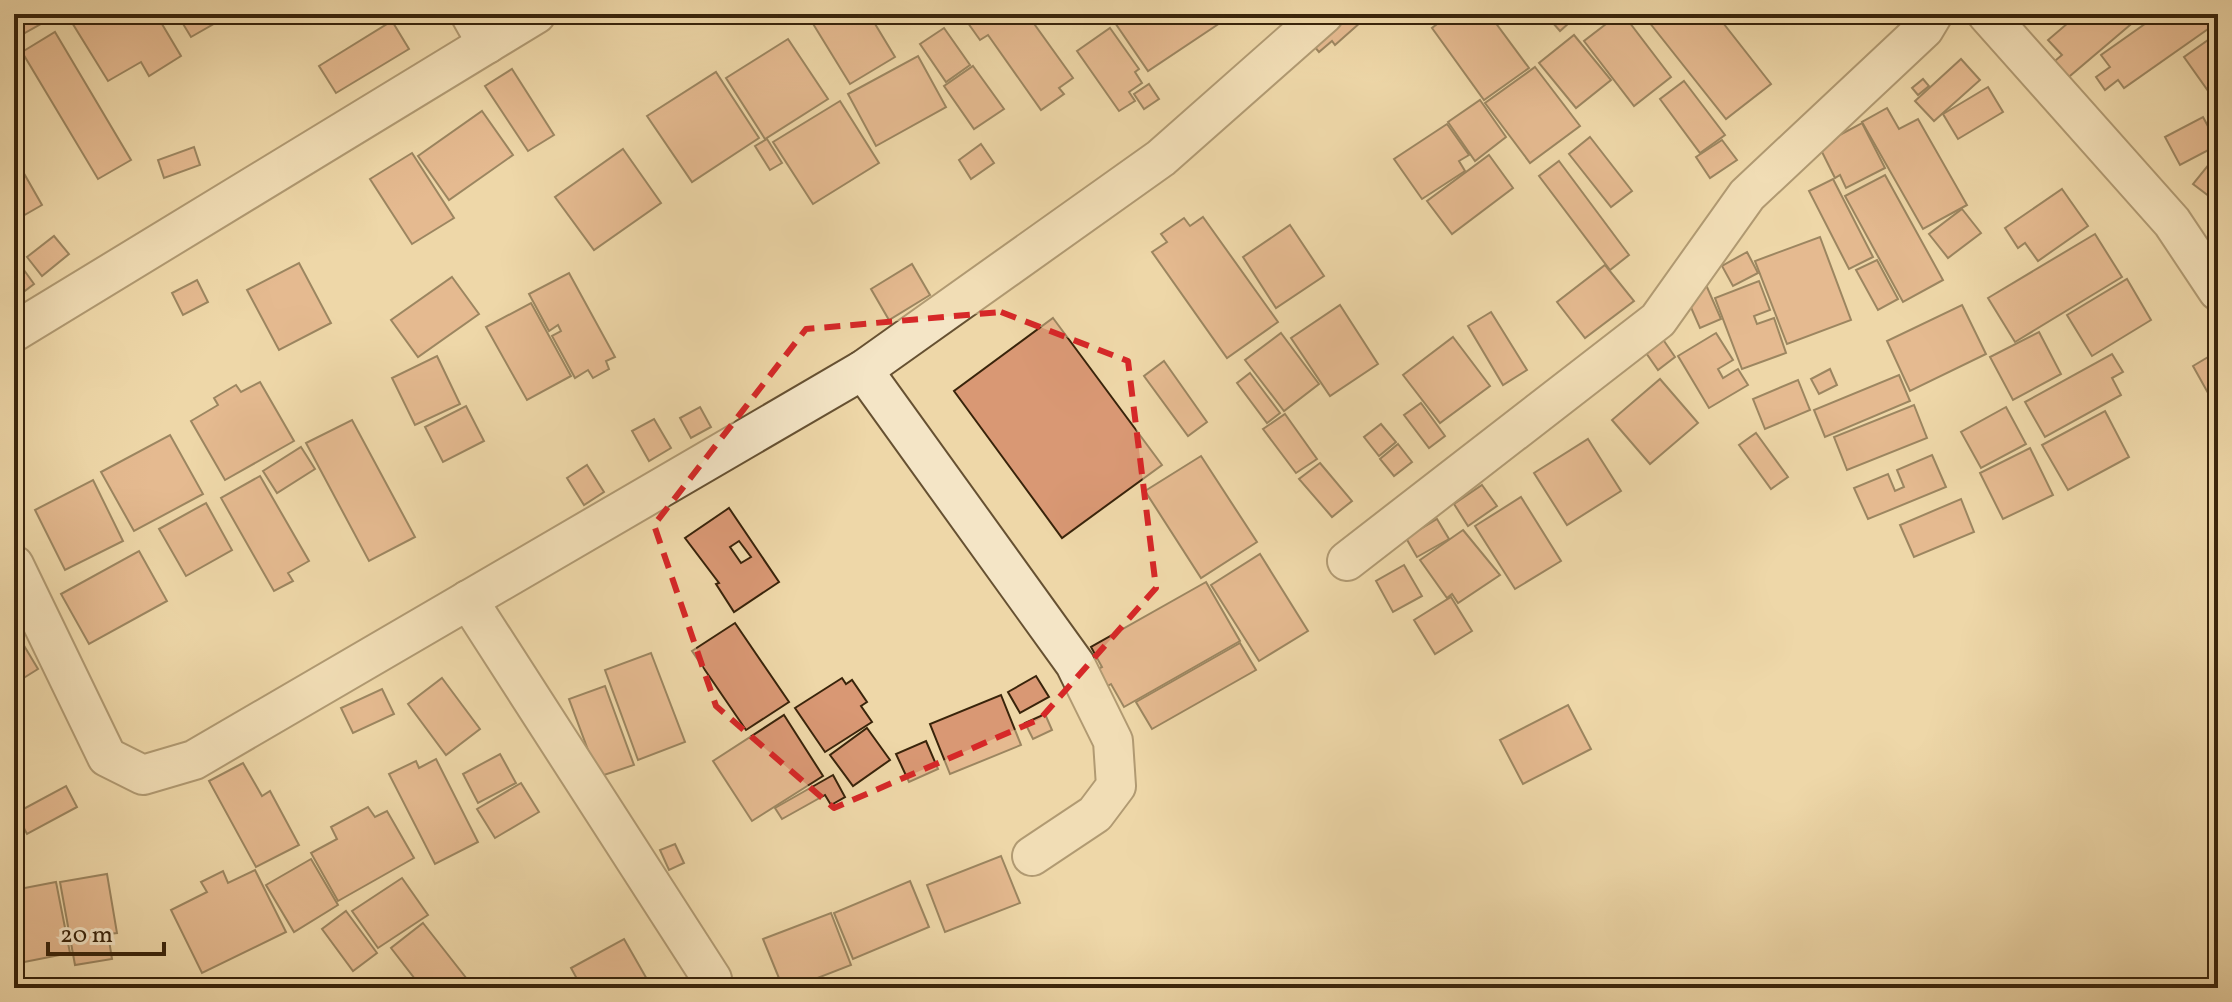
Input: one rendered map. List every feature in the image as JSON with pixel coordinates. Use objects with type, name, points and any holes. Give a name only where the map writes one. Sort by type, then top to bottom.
[{"type":"street","points":[[14,332],[479,29],[536,14]]},
{"type":"street","points":[[14,565],[107,757],[143,775],[194,760],[863,370],[1161,158],[1324,14]]},
{"type":"street","points":[[1347,561],[1658,320],[1747,195],[1924,29],[1933,14]]},
{"type":"street","points":[[1987,14],[2172,222],[2218,291]]},
{"type":"street","points":[[863,370],[1075,664],[1113,741],[1116,786],[1095,814],[1032,856]]},
{"type":"street","points":[[468,600],[712,979]]},
{"type":"highlighted area","points":[[1001,312],[1128,361],[1156,588],[1040,719],[834,808],[716,706],[654,525],[806,329]]},
{"type":"building","points":[[14,14],[42,14],[46,21],[14,39]]},
{"type":"building","points":[[83,14],[156,14],[181,56],[149,76],[141,62],[108,81],[71,21]]},
{"type":"building","points":[[177,14],[222,14],[224,18],[191,37]]},
{"type":"building","points":[[807,14],[869,14],[895,57],[850,84]]},
{"type":"building","points":[[1027,14],[1073,78],[1059,88],[1064,94],[1041,110],[988,35],[980,40],[963,16]]},
{"type":"building","points":[[1109,14],[1214,14],[1220,23],[1148,71]]},
{"type":"building","points":[[1330,14],[1370,14],[1335,45],[1332,41],[1319,52],[1308,39]]},
{"type":"building","points":[[1450,14],[1489,14],[1529,68],[1484,100],[1432,28]]},
{"type":"building","points":[[1545,14],[1579,14],[1560,31]]},
{"type":"building","points":[[1623,14],[1671,77],[1634,106],[1584,41]]},
{"type":"building","points":[[1659,14],[1716,14],[1771,84],[1726,119],[1649,22]]},
{"type":"building","points":[[2071,14],[2143,14],[2064,81],[2050,65],[2062,55],[2048,40],[2068,23],[2065,20]]},
{"type":"building","points":[[2159,14],[2218,14],[2218,22],[2124,88],[2118,80],[2105,90],[2096,77],[2110,67],[2101,55]]},
{"type":"building","points":[[392,21],[409,49],[336,93],[319,66]]},
{"type":"building","points":[[944,28],[970,65],[946,82],[920,44]]},
{"type":"building","points":[[1110,28],[1139,69],[1135,72],[1142,83],[1129,92],[1135,101],[1119,111],[1077,51]]},
{"type":"building","points":[[55,32],[131,160],[98,179],[22,52]]},
{"type":"building","points":[[2218,33],[2218,90],[2211,95],[2184,57]]},
{"type":"building","points":[[1574,35],[1611,80],[1576,108],[1539,63]]},
{"type":"building","points":[[788,39],[828,99],[765,139],[726,78]]},
{"type":"building","points":[[918,56],[946,107],[876,146],[848,94]]},
{"type":"building","points":[[1961,59],[1980,80],[1934,121],[1915,101]]},
{"type":"building","points":[[973,66],[1004,109],[974,129],[944,86]]},
{"type":"building","points":[[1535,67],[1580,126],[1530,163],[1485,103]]},
{"type":"building","points":[[512,69],[554,135],[528,151],[485,86]]},
{"type":"building","points":[[716,72],[759,138],[692,182],[647,116]]},
{"type":"building","points":[[1923,79],[1929,86],[1918,95],[1912,88]]},
{"type":"building","points":[[1684,81],[1725,135],[1700,153],[1660,99]]},
{"type":"building","points":[[1149,84],[1159,99],[1144,109],[1134,94]]},
{"type":"building","points":[[1988,87],[2003,112],[1958,139],[1943,114]]},
{"type":"building","points":[[1480,100],[1506,137],[1475,161],[1448,122]]},
{"type":"building","points":[[840,101],[879,163],[813,204],[773,142]]},
{"type":"building","points":[[1887,108],[1899,129],[1918,119],[1967,205],[1923,229],[1862,122]]},
{"type":"building","points":[[482,111],[513,155],[449,200],[418,156]]},
{"type":"building","points":[[2203,117],[2218,145],[2180,165],[2165,137]]},
{"type":"building","points":[[1862,123],[1885,168],[1846,188],[1840,175],[1835,178],[1819,146]]},
{"type":"building","points":[[1447,124],[1469,155],[1459,161],[1465,171],[1422,199],[1394,159]]},
{"type":"building","points":[[1590,137],[1632,191],[1611,207],[1569,154]]},
{"type":"building","points":[[767,139],[782,163],[770,170],[755,146]]},
{"type":"building","points":[[1722,140],[1737,160],[1710,178],[1696,157]]},
{"type":"building","points":[[981,144],[994,163],[971,179],[959,160]]},
{"type":"building","points":[[194,147],[200,165],[164,178],[158,160]]},
{"type":"building","points":[[623,149],[661,203],[594,250],[555,197]]},
{"type":"building","points":[[412,153],[454,218],[412,244],[370,179]]},
{"type":"building","points":[[2218,153],[2218,203],[2193,184]]},
{"type":"building","points":[[1489,155],[1513,188],[1452,234],[1427,201]]},
{"type":"building","points":[[14,156],[42,205],[14,221]]},
{"type":"building","points":[[1559,161],[1629,255],[1610,270],[1539,176]]},
{"type":"building","points":[[1885,175],[1943,280],[1903,302],[1845,196]]},
{"type":"building","points":[[1833,179],[1873,257],[1849,269],[1809,191]]},
{"type":"building","points":[[2062,189],[2088,226],[2038,261],[2025,243],[2018,248],[2005,228]]},
{"type":"building","points":[[1962,209],[1981,233],[1948,258],[1929,234]]},
{"type":"building","points":[[1203,217],[1278,322],[1227,358],[1152,252],[1167,242],[1161,234],[1184,218],[1190,226]]},
{"type":"building","points":[[1290,225],[1324,276],[1276,308],[1243,257]]},
{"type":"building","points":[[2095,234],[2122,277],[2015,342],[1988,298]]},
{"type":"building","points":[[54,236],[69,254],[42,276],[27,257]]},
{"type":"building","points":[[1820,237],[1851,320],[1787,344],[1755,261]]},
{"type":"building","points":[[1747,252],[1758,273],[1733,286],[1722,266]]},
{"type":"building","points":[[16,259],[34,284],[22,293],[14,282]]},
{"type":"building","points":[[1877,260],[1898,299],[1878,310],[1856,270]]},
{"type":"building","points":[[299,263],[331,323],[279,350],[247,290]]},
{"type":"building","points":[[912,264],[930,295],[889,320],[871,289]]},
{"type":"building","points":[[1605,265],[1634,301],[1585,338],[1557,302]]},
{"type":"building","points":[[569,273],[615,357],[606,361],[609,369],[593,378],[588,370],[575,378],[552,336],[561,331],[558,325],[549,331],[529,294]]},
{"type":"building","points":[[452,277],[479,314],[418,357],[391,320]]},
{"type":"building","points":[[1703,278],[1721,319],[1700,328],[1682,287]]},
{"type":"building","points":[[2127,279],[2151,320],[2092,356],[2067,315]]},
{"type":"building","points":[[197,280],[208,302],[183,315],[172,293]]},
{"type":"building","points":[[1759,281],[1770,310],[1754,316],[1757,324],[1774,318],[1786,353],[1742,369],[1715,298]]},
{"type":"building","points":[[531,303],[571,376],[527,400],[486,327]]},
{"type":"building","points":[[1340,305],[1378,364],[1330,396],[1291,338]]},
{"type":"building","points":[[1962,305],[1986,354],[1910,391],[1887,341]]},
{"type":"building","points":[[1491,312],[1527,370],[1503,385],[1468,326]]},
{"type":"building","points":[[1053,318],[1162,465],[1062,538],[954,391]]},
{"type":"building","points":[[2039,332],[2061,374],[2013,400],[1990,357]]},
{"type":"building","points":[[1281,333],[1319,384],[1284,411],[1245,360]]},
{"type":"building","points":[[1716,333],[1733,360],[1718,369],[1723,378],[1738,369],[1748,385],[1709,408],[1678,356]]},
{"type":"building","points":[[1453,337],[1490,386],[1440,423],[1403,375]]},
{"type":"building","points":[[1662,338],[1675,357],[1658,370],[1644,350]]},
{"type":"building","points":[[2215,353],[2218,388],[2208,393],[2193,366]]},
{"type":"building","points":[[2112,354],[2123,372],[2112,378],[2121,395],[2045,437],[2025,402]]},
{"type":"building","points":[[437,356],[460,404],[415,425],[392,378]]},
{"type":"building","points":[[1164,361],[1207,422],[1188,436],[1144,376]]},
{"type":"building","points":[[1830,369],[1837,385],[1819,394],[1811,379]]},
{"type":"building","points":[[1250,373],[1280,413],[1267,423],[1237,383]]},
{"type":"building","points":[[1899,375],[1910,401],[1825,437],[1814,410]]},
{"type":"building","points":[[1660,379],[1698,423],[1650,464],[1612,420]]},
{"type":"building","points":[[1798,380],[1810,410],[1765,429],[1753,399]]},
{"type":"building","points":[[260,382],[294,441],[225,480],[191,421],[218,405],[214,398],[236,385],[241,392]]},
{"type":"building","points":[[1421,403],[1445,436],[1429,448],[1404,415]]},
{"type":"building","points":[[1914,405],[1927,438],[1847,470],[1834,437]]},
{"type":"building","points":[[466,406],[484,441],[443,462],[425,427]]},
{"type":"building","points":[[700,407],[711,427],[691,438],[680,418]]},
{"type":"building","points":[[2006,407],[2026,444],[1981,468],[1961,432]]},
{"type":"building","points":[[2105,411],[2129,457],[2068,490],[2042,445]]},
{"type":"building","points":[[1285,414],[1317,459],[1296,473],[1263,429]]},
{"type":"building","points":[[654,419],[671,448],[649,461],[632,431]]},
{"type":"building","points":[[352,420],[415,537],[369,561],[306,443]]},
{"type":"building","points":[[1381,424],[1396,442],[1379,456],[1364,437]]},
{"type":"building","points":[[1756,433],[1788,477],[1771,489],[1739,445]]},
{"type":"building","points":[[170,435],[203,494],[134,531],[101,472]]},
{"type":"building","points":[[1588,439],[1621,491],[1567,525],[1534,473]]},
{"type":"building","points":[[1398,444],[1412,462],[1394,476],[1380,459]]},
{"type":"building","points":[[301,447],[315,469],[277,493],[263,471]]},
{"type":"building","points":[[2030,448],[2053,495],[2003,519],[1980,473]]},
{"type":"building","points":[[2218,450],[2218,470],[2211,454]]},
{"type":"building","points":[[1932,455],[1946,487],[1868,519],[1854,488],[1888,474],[1895,491],[1904,487],[1897,470]]},
{"type":"building","points":[[1201,456],[1257,542],[1201,578],[1145,491]]},
{"type":"building","points":[[1320,463],[1352,501],[1332,517],[1299,479]]},
{"type":"building","points":[[587,465],[604,492],[584,505],[567,478]]},
{"type":"building","points":[[260,476],[309,561],[288,573],[293,581],[274,591],[221,498]]},
{"type":"building","points":[[93,480],[123,541],[65,570],[35,510]]},
{"type":"building","points":[[1482,485],[1497,506],[1468,526],[1454,504]]},
{"type":"building","points":[[1521,497],[1561,561],[1515,589],[1475,526]]},
{"type":"building","points":[[1961,499],[1974,532],[1914,557],[1900,525]]},
{"type":"building","points":[[206,503],[232,550],[186,576],[159,529]]},
{"type":"building","points":[[729,508],[779,582],[734,612],[716,584],[719,583],[685,538]],"holes":[[[739,541],[751,557],[741,563],[730,547]]]},
{"type":"building","points":[[1437,519],[1449,539],[1417,557],[1406,538]]},
{"type":"building","points":[[1463,530],[1500,575],[1458,603],[1452,594],[1447,598],[1420,560]]},
{"type":"building","points":[[139,551],[167,601],[89,644],[61,594]]},
{"type":"building","points":[[1260,554],[1308,631],[1259,661],[1211,585]]},
{"type":"building","points":[[1404,565],[1422,596],[1393,612],[1376,581]]},
{"type":"building","points":[[1206,582],[1240,641],[1124,707],[1111,684],[1104,688],[1094,671],[1102,667],[1091,647]]},
{"type":"building","points":[[1451,597],[1472,631],[1435,654],[1414,620]]},
{"type":"building","points":[[735,623],[789,702],[746,730],[692,651]]},
{"type":"building","points":[[14,629],[38,669],[14,684]]},
{"type":"building","points":[[1240,643],[1256,670],[1152,729],[1136,702]]},
{"type":"building","points":[[651,653],[685,742],[638,760],[605,670]]},
{"type":"building","points":[[1036,676],[1049,697],[1020,713],[1008,692]]},
{"type":"building","points":[[442,678],[480,729],[446,755],[408,704]]},
{"type":"building","points":[[842,678],[846,684],[852,680],[867,702],[861,706],[872,722],[825,752],[795,708]]},
{"type":"building","points":[[605,686],[634,765],[598,777],[569,699]]},
{"type":"building","points":[[382,689],[394,714],[353,733],[341,708]]},
{"type":"building","points":[[1001,695],[1021,745],[950,774],[930,724]]},
{"type":"building","points":[[1568,705],[1591,749],[1523,784],[1500,740]]},
{"type":"building","points":[[1045,714],[1052,730],[1033,739],[1025,723]]},
{"type":"building","points":[[784,715],[823,776],[752,821],[713,761]]},
{"type":"building","points":[[867,728],[890,760],[853,786],[830,755]]},
{"type":"building","points":[[926,741],[938,769],[909,782],[896,754]]},
{"type":"building","points":[[500,754],[516,783],[478,803],[463,774]]},
{"type":"building","points":[[436,759],[478,842],[435,864],[389,774],[416,761],[419,768]]},
{"type":"building","points":[[243,763],[262,796],[270,791],[299,845],[256,867],[209,781]]},
{"type":"building","points":[[833,775],[845,797],[831,805],[825,795],[782,819],[775,808]]},
{"type":"building","points":[[521,783],[539,812],[495,838],[477,809]]},
{"type":"building","points":[[66,786],[77,807],[27,834],[16,813]]},
{"type":"building","points":[[368,807],[375,817],[387,811],[414,858],[338,901],[311,853],[337,839],[331,827]]},
{"type":"building","points":[[675,844],[684,863],[669,870],[660,850]]},
{"type":"building","points":[[1001,856],[1020,903],[945,932],[927,885]]},
{"type":"building","points":[[311,859],[338,905],[294,932],[266,885]]},
{"type":"building","points":[[255,870],[286,932],[202,973],[171,910],[207,892],[201,882],[223,871],[228,883]]},
{"type":"building","points":[[107,874],[117,933],[108,934],[112,959],[75,965],[60,882]]},
{"type":"building","points":[[402,878],[428,915],[378,948],[352,911]]},
{"type":"building","points":[[910,881],[929,927],[853,959],[834,913]]},
{"type":"building","points":[[56,882],[70,953],[14,964],[14,890]]},
{"type":"building","points":[[346,911],[377,953],[353,971],[322,929]]},
{"type":"building","points":[[831,913],[851,965],[792,988],[783,988],[763,939]]},
{"type":"building","points":[[423,923],[474,988],[422,988],[391,948]]},
{"type":"building","points":[[624,939],[652,988],[582,988],[571,968]]}]
